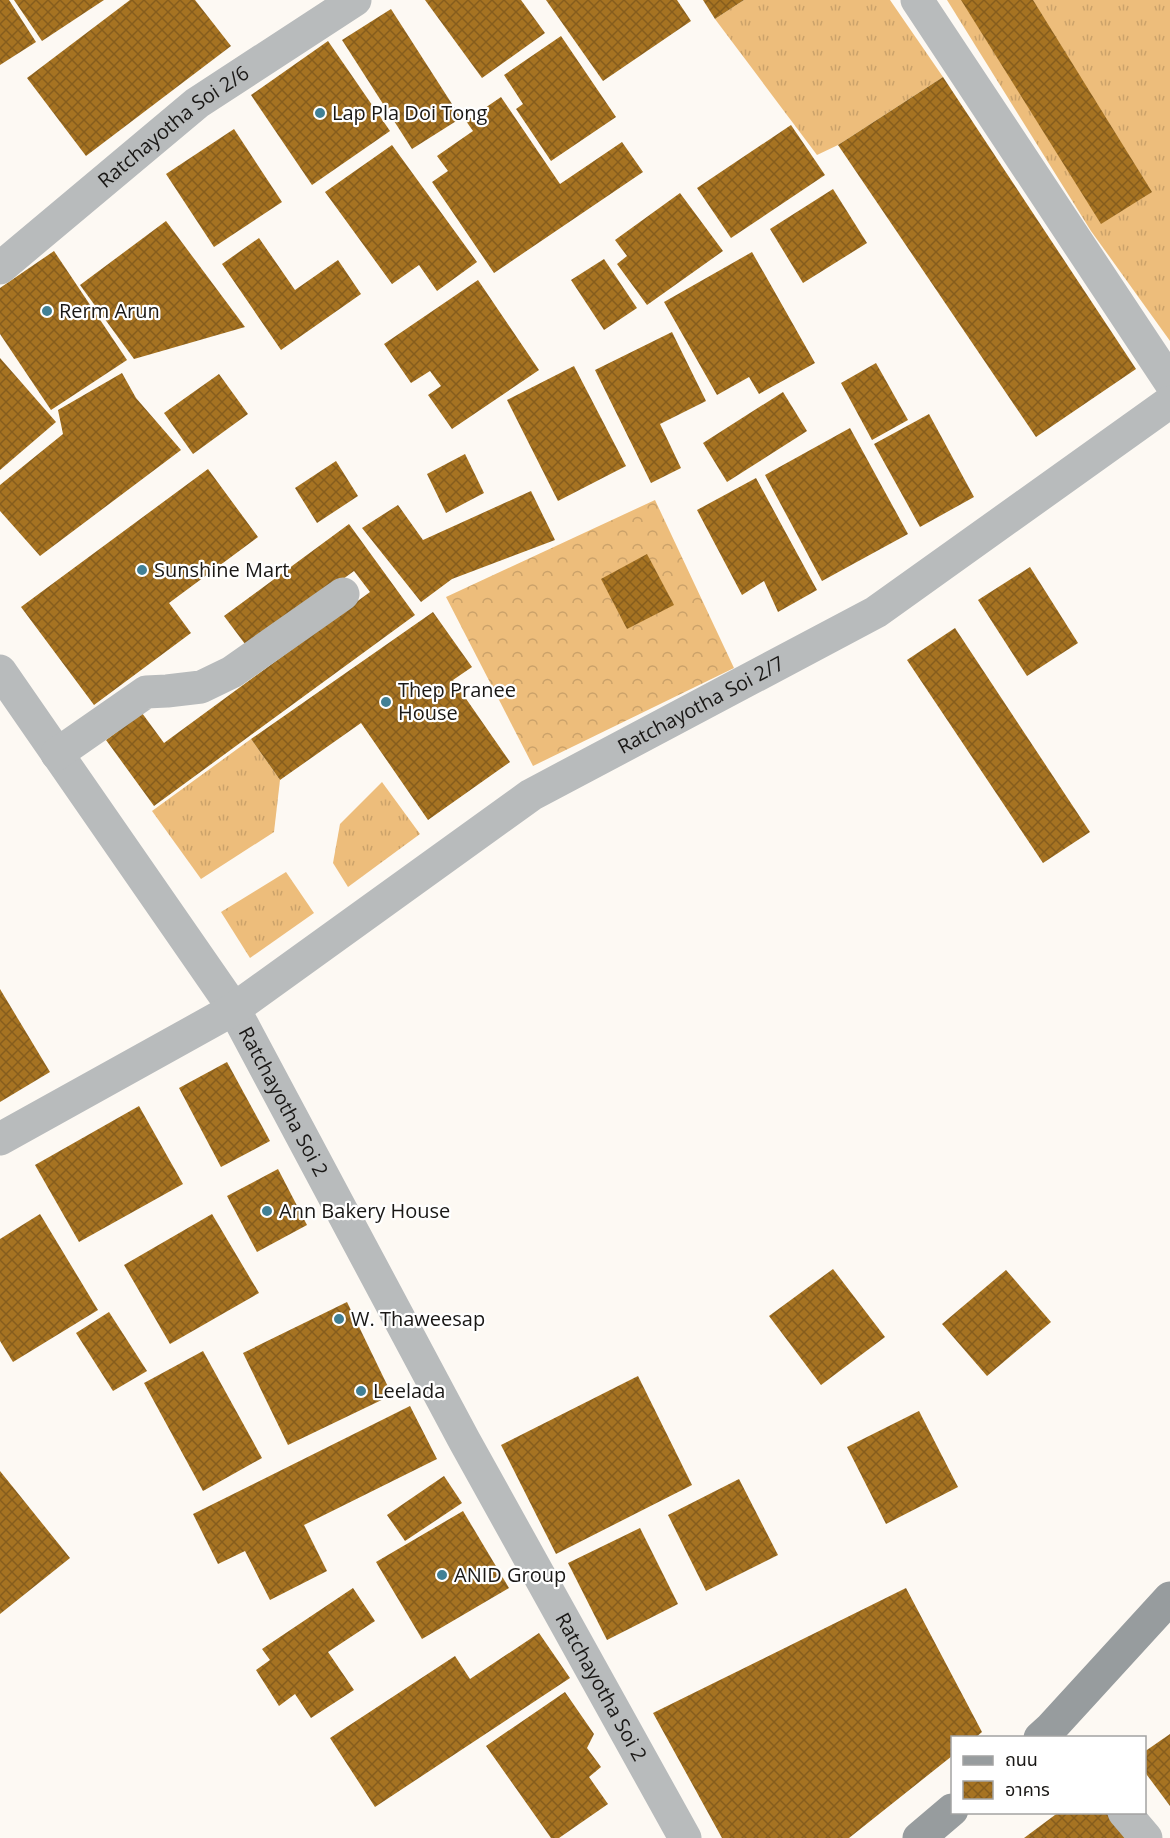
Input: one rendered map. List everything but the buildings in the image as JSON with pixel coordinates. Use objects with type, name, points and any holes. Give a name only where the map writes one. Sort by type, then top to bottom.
[{"type":"street","name":"Ratchayotha Soi 2/6","points":[[0,268],[197,103],[355,0]]},
{"type":"street","points":[[917,0],[1170,382]]},
{"type":"street","name":"Ratchayotha Soi 2/7","points":[[0,1139],[234,1009],[531,795],[876,612],[1170,402]]},
{"type":"street","points":[[57,754],[146,692],[167,692],[201,687],[232,672],[343,594]]},
{"type":"street","name":"Ratchayotha Soi 2","points":[[0,671],[234,1009],[464,1440],[685,1838]]},
{"type":"street","points":[[1050,1734],[1170,1598]]},
{"type":"street","points":[[919,1838],[951,1811]]},
{"type":"street","points":[[1126,1814],[1146,1838]]},
{"type":"green space","points":[[744,0],[890,0],[943,77],[838,145],[817,155],[715,19]]},
{"type":"green space","points":[[947,0],[1170,0],[1170,341],[1091,231]]},
{"type":"green space","points":[[655,500],[734,668],[533,766],[446,597]]},
{"type":"green space","points":[[251,739],[280,780],[274,832],[201,879],[152,811]]},
{"type":"green space","points":[[382,782],[420,834],[348,887],[333,863],[340,824]]},
{"type":"green space","points":[[286,872],[314,913],[250,958],[221,912]]},
{"type":"place","name":"Lap Pla Doi Tong","points":[[320,113]]},
{"type":"place","name":"Rerm Arun","points":[[47,311]]},
{"type":"place","name":"Sunshine Mart","points":[[142,570]]},
{"type":"place","name":"Thep Pranee House","points":[[386,702]]},
{"type":"place","name":"Ann Bakery House","points":[[267,1211]]},
{"type":"place","name":"W. Thaweesap","points":[[339,1319]]},
{"type":"place","name":"Leelada","points":[[361,1391]]},
{"type":"place","name":"ANID Group","points":[[442,1575]]}]
